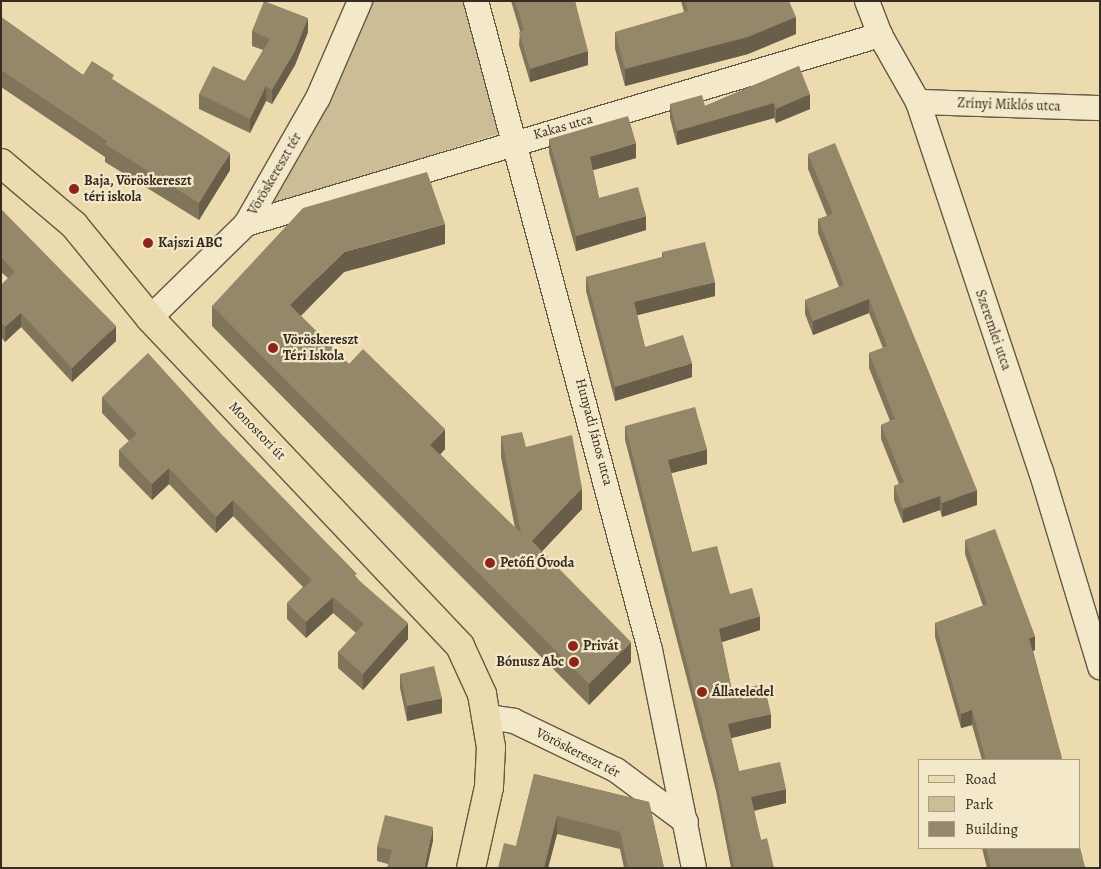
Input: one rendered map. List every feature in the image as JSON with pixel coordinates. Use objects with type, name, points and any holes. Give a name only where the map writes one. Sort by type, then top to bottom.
[{"type":"main road","name":"Monostori út","points":[[1,163],[74,225],[150,318],[460,646],[482,694],[491,747],[489,787],[470,868]]},
{"type":"street","name":"Vöröskereszt tér","points":[[150,318],[246,224],[318,98],[360,1]]},
{"type":"street","name":"Hunyadi János utca","points":[[476,1],[650,650],[694,868]]},
{"type":"street","name":"Szeremlei utca","points":[[867,1],[880,35],[918,102],[1041,471],[1100,667]]},
{"type":"street","name":"Kakas utca","points":[[246,224],[514,142],[880,35]]},
{"type":"street","name":"Zrínyi Miklós utca","points":[[918,102],[1100,108]]},
{"type":"street","name":"Vöröskereszt tér","points":[[487,717],[514,721],[616,770],[686,822]]},
{"type":"green space","points":[[360,1],[475,1],[498,134],[267,206]]},
{"type":"building","points":[[264,1],[308,18],[295,51],[272,90],[266,86],[250,119],[199,94],[213,66],[245,81],[270,39],[252,31]]},
{"type":"building","points":[[515,1],[575,1],[588,51],[530,69],[519,32],[524,30]]},
{"type":"building","points":[[685,1],[789,1],[796,17],[748,37],[625,69],[615,32],[688,11]]},
{"type":"building","points":[[1,17],[83,75],[92,61],[114,75],[112,79],[230,153],[199,203],[105,144],[107,141],[1,70]]},
{"type":"building","points":[[799,66],[810,94],[776,109],[774,103],[677,131],[670,104],[702,95],[705,106]]},
{"type":"building","points":[[628,116],[636,143],[590,157],[599,198],[638,187],[646,216],[576,236],[549,139]]},
{"type":"building","points":[[835,143],[977,490],[942,503],[940,496],[903,509],[894,486],[904,482],[881,425],[895,419],[869,353],[887,346],[869,299],[813,321],[805,300],[844,285],[818,219],[833,214],[808,154]]},
{"type":"building","points":[[427,172],[445,224],[344,252],[290,305],[349,364],[363,349],[445,429],[430,445],[521,533],[501,436],[522,432],[526,447],[572,435],[582,488],[532,541],[631,642],[589,684],[212,306],[303,208]]},
{"type":"building","points":[[1,209],[116,326],[72,368],[21,313],[5,327],[1,323],[1,285],[15,272],[1,257]]},
{"type":"building","points":[[705,242],[715,282],[634,302],[645,347],[683,335],[692,363],[615,387],[586,277],[664,257],[662,252]]},
{"type":"building","points":[[148,353],[224,437],[357,574],[354,576],[408,623],[363,674],[338,652],[364,624],[333,597],[306,622],[287,603],[312,580],[233,500],[216,517],[169,468],[152,484],[119,450],[137,434],[102,397]]},
{"type":"building","points":[[695,407],[707,449],[668,460],[692,552],[717,546],[730,594],[752,588],[760,616],[719,629],[732,691],[764,684],[771,714],[728,724],[739,771],[780,762],[786,789],[751,797],[761,840],[767,838],[774,868],[734,868],[716,776],[625,426]]},
{"type":"building","points":[[995,529],[1035,636],[1029,638],[1062,758],[986,759],[972,710],[961,714],[935,623],[987,604],[965,540]]},
{"type":"building","points":[[434,666],[442,698],[407,706],[400,674]]},
{"type":"building","points":[[534,774],[649,802],[664,868],[628,868],[620,832],[557,816],[544,868],[498,868],[504,843],[516,846]]},
{"type":"building","points":[[385,815],[433,827],[424,868],[387,868],[392,850],[377,847]]},
{"type":"building","points":[[986,849],[1080,849],[1085,868],[991,868]]},
{"type":"place","name":"Baja, Vöröskereszt téri iskola","points":[[74,189]]},
{"type":"place","name":"Kajszi ABC","points":[[148,243]]},
{"type":"place","name":"Vöröskereszt Téri Iskola","points":[[273,348]]},
{"type":"place","name":"Petőfi Óvoda","points":[[490,563]]},
{"type":"place","name":"Privát","points":[[573,646]]},
{"type":"place","name":"Bónusz Abc","points":[[574,662]]},
{"type":"place","name":"Állateledel","points":[[702,692]]}]
